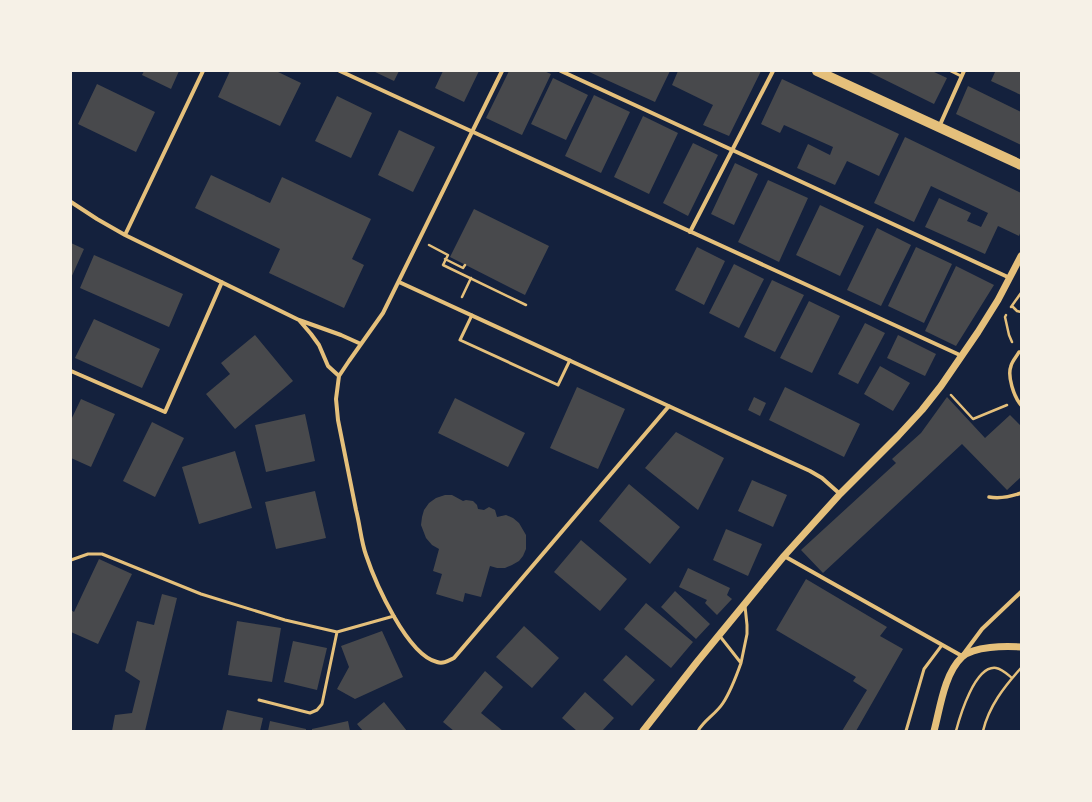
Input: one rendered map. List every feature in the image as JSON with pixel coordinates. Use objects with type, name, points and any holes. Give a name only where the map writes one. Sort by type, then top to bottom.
[{"type":"main road","points":[[817,71],[1021,165]]},
{"type":"street","points":[[125,235],[203,71]]},
{"type":"street","points":[[340,71],[962,356]]},
{"type":"street","points":[[502,71],[383,313],[339,376],[336,399],[338,420],[366,554],[377,583],[394,616],[410,641],[421,654],[436,662],[448,662],[454,658],[669,406]]},
{"type":"street","points":[[561,71],[1010,278]]},
{"type":"street","points":[[690,232],[773,71]]},
{"type":"street","points":[[939,127],[964,71]]},
{"type":"street","points":[[71,202],[96,219],[125,235],[299,320],[361,344]]},
{"type":"street","points":[[643,731],[784,556],[840,494],[922,410],[962,356],[998,300],[1021,256]]},
{"type":"street","points":[[71,371],[165,412],[222,282]]},
{"type":"street","points":[[399,282],[810,471],[822,478],[840,494]]},
{"type":"street","points":[[299,320],[319,346],[328,366],[339,376]]},
{"type":"street","points":[[1021,352],[1019,352],[1010,366],[1010,382],[1017,401],[1021,405]]},
{"type":"street","points":[[989,497],[1006,498],[1021,493]]},
{"type":"street","points":[[784,556],[962,656]]},
{"type":"street","points":[[934,731],[947,680],[955,666],[982,629],[1021,592]]},
{"type":"street","points":[[962,656],[977,650],[1001,646],[1021,647]]},
{"type":"lane","points":[[951,71],[962,76]]},
{"type":"lane","points":[[472,315],[460,340],[558,385],[570,360]]},
{"type":"lane","points":[[71,560],[88,554],[102,554],[201,594],[285,620],[337,632],[394,616]]},
{"type":"lane","points":[[698,731],[702,723],[722,704],[736,680],[747,634],[744,604]]},
{"type":"lane","points":[[259,700],[310,713],[317,710],[322,704],[337,632]]},
{"type":"lane","points":[[719,635],[741,664]]},
{"type":"lane","points":[[906,731],[924,669],[942,645]]},
{"type":"path","points":[[419,241],[448,255],[443,265],[526,305]]},
{"type":"path","points":[[445,259],[464,266],[460,273]]},
{"type":"path","points":[[462,297],[471,278]]},
{"type":"path","points":[[1009,335],[1005,317],[1021,293]]},
{"type":"path","points":[[1012,306],[1016,311],[1021,312]]},
{"type":"path","points":[[949,393],[973,419],[1017,401]]},
{"type":"path","points":[[956,731],[970,691],[978,679],[986,671],[994,668],[1003,671],[1012,678]]},
{"type":"path","points":[[983,731],[994,701],[1021,668]]},
{"type":"building","points":[[144,71],[179,71],[171,89],[142,75]]},
{"type":"building","points":[[230,71],[276,71],[301,83],[280,126],[218,97]]},
{"type":"building","points":[[373,71],[399,71],[394,81]]},
{"type":"building","points":[[443,71],[479,71],[464,102],[435,88]]},
{"type":"building","points":[[509,71],[544,71],[551,74],[522,135],[486,118]]},
{"type":"building","points":[[587,71],[670,71],[655,102]]},
{"type":"building","points":[[678,71],[761,71],[729,136],[703,125],[713,105],[672,85]]},
{"type":"building","points":[[867,71],[932,71],[947,78],[934,104]]},
{"type":"building","points":[[993,71],[1021,71],[1021,95],[991,81],[995,72]]},
{"type":"building","points":[[553,78],[588,95],[566,140],[531,124]]},
{"type":"building","points":[[782,79],[899,134],[879,176],[847,161],[835,185],[797,168],[808,144],[830,155],[833,147],[784,125],[780,133],[761,124]]},
{"type":"building","points":[[97,84],[155,112],[136,152],[78,124]]},
{"type":"building","points":[[968,86],[1021,112],[1021,145],[956,114]]},
{"type":"building","points":[[594,95],[630,112],[601,173],[565,156]]},
{"type":"building","points":[[337,96],[372,113],[351,158],[315,141]]},
{"type":"building","points":[[643,116],[678,133],[649,194],[614,177]]},
{"type":"building","points":[[399,130],[435,147],[413,192],[378,175]]},
{"type":"building","points":[[905,137],[1021,193],[1021,231],[1019,236],[998,226],[985,254],[925,227],[939,198],[971,213],[967,221],[981,227],[988,213],[931,186],[914,222],[874,203]]},
{"type":"building","points":[[693,143],[718,155],[688,216],[663,203]]},
{"type":"building","points":[[735,163],[758,174],[734,225],[711,214]]},
{"type":"building","points":[[211,175],[270,203],[282,177],[371,219],[352,259],[364,265],[344,308],[269,273],[280,249],[195,208]]},
{"type":"building","points":[[768,180],[808,198],[779,262],[738,242]]},
{"type":"building","points":[[820,205],[864,226],[840,276],[796,255]]},
{"type":"building","points":[[474,209],[549,246],[525,295],[450,257]]},
{"type":"building","points":[[877,228],[911,245],[881,306],[847,290]]},
{"type":"building","points":[[71,243],[84,249],[71,278]]},
{"type":"building","points":[[697,247],[725,261],[704,305],[675,290]]},
{"type":"building","points":[[916,247],[952,264],[924,323],[888,306]]},
{"type":"building","points":[[94,255],[183,294],[169,327],[80,288]]},
{"type":"building","points":[[734,264],[764,279],[739,328],[709,313]]},
{"type":"building","points":[[956,266],[994,285],[956,346],[925,331]]},
{"type":"building","points":[[772,280],[804,295],[775,352],[744,337]]},
{"type":"building","points":[[809,301],[840,316],[812,373],[780,358]]},
{"type":"building","points":[[94,319],[160,349],[142,388],[75,358]]},
{"type":"building","points":[[865,323],[885,333],[858,384],[838,374]]},
{"type":"building","points":[[255,335],[293,381],[235,429],[206,394],[230,374],[221,363]]},
{"type":"building","points":[[898,335],[936,354],[925,376],[887,358]]},
{"type":"building","points":[[880,366],[910,383],[893,411],[864,394]]},
{"type":"building","points":[[577,387],[625,409],[598,469],[550,448]]},
{"type":"building","points":[[785,387],[860,424],[844,457],[769,420]]},
{"type":"building","points":[[754,397],[766,403],[760,416],[748,410]]},
{"type":"building","points":[[947,397],[985,438],[1010,415],[1021,426],[1021,477],[1007,490],[962,444],[823,573],[801,550],[896,463],[892,459],[921,433]]},
{"type":"building","points":[[455,398],[525,433],[508,467],[438,433]]},
{"type":"building","points":[[81,399],[115,414],[91,467],[71,458],[71,420]]},
{"type":"building","points":[[305,414],[315,461],[266,472],[255,425]]},
{"type":"building","points":[[152,422],[184,438],[155,497],[123,481]]},
{"type":"building","points":[[676,432],[724,458],[698,510],[645,468]]},
{"type":"building","points":[[235,451],[252,508],[199,524],[182,467]]},
{"type":"building","points":[[752,480],[787,495],[773,527],[738,511]]},
{"type":"building","points":[[629,484],[680,527],[650,564],[599,521]]},
{"type":"building","points":[[315,491],[326,538],[276,549],[265,502]]},
{"type":"building","points":[[445,495],[452,495],[463,501],[473,501],[477,505],[478,509],[484,510],[489,507],[495,510],[497,517],[506,515],[513,518],[519,523],[526,535],[526,549],[519,561],[505,568],[490,566],[481,597],[465,593],[463,602],[436,594],[442,574],[433,571],[439,549],[432,545],[426,538],[421,525],[424,510],[429,503],[436,498]]},
{"type":"building","points":[[726,529],[762,544],[748,576],[713,560]]},
{"type":"building","points":[[581,540],[627,579],[600,611],[554,572]]},
{"type":"building","points":[[99,559],[132,574],[98,644],[71,632],[71,610],[74,612]]},
{"type":"building","points":[[688,568],[730,588],[727,595],[732,599],[717,615],[705,603],[707,600],[679,587]]},
{"type":"building","points":[[806,579],[887,627],[880,636],[903,649],[856,731],[842,731],[867,690],[853,681],[856,677],[776,630]]},
{"type":"building","points":[[675,591],[710,624],[696,639],[661,607]]},
{"type":"building","points":[[162,594],[177,598],[145,731],[112,731],[115,715],[132,713],[140,681],[125,671],[137,621],[154,625]]},
{"type":"building","points":[[646,603],[693,642],[671,668],[624,629]]},
{"type":"building","points":[[237,621],[281,628],[272,682],[228,675]]},
{"type":"building","points":[[524,626],[559,658],[532,688],[496,657]]},
{"type":"building","points":[[382,631],[403,677],[355,699],[337,689],[349,667],[341,646]]},
{"type":"building","points":[[293,641],[327,648],[317,690],[284,682]]},
{"type":"building","points":[[626,655],[655,680],[632,706],[603,680]]},
{"type":"building","points":[[485,671],[503,687],[481,713],[503,731],[454,731],[443,722]]},
{"type":"building","points":[[585,692],[614,718],[602,731],[577,731],[562,718]]},
{"type":"building","points":[[384,702],[407,731],[363,731],[357,724]]},
{"type":"building","points":[[227,710],[263,718],[260,731],[222,731]]},
{"type":"building","points":[[270,721],[306,729],[306,731],[268,731]]},
{"type":"building","points":[[348,721],[350,731],[312,731],[312,729]]}]
